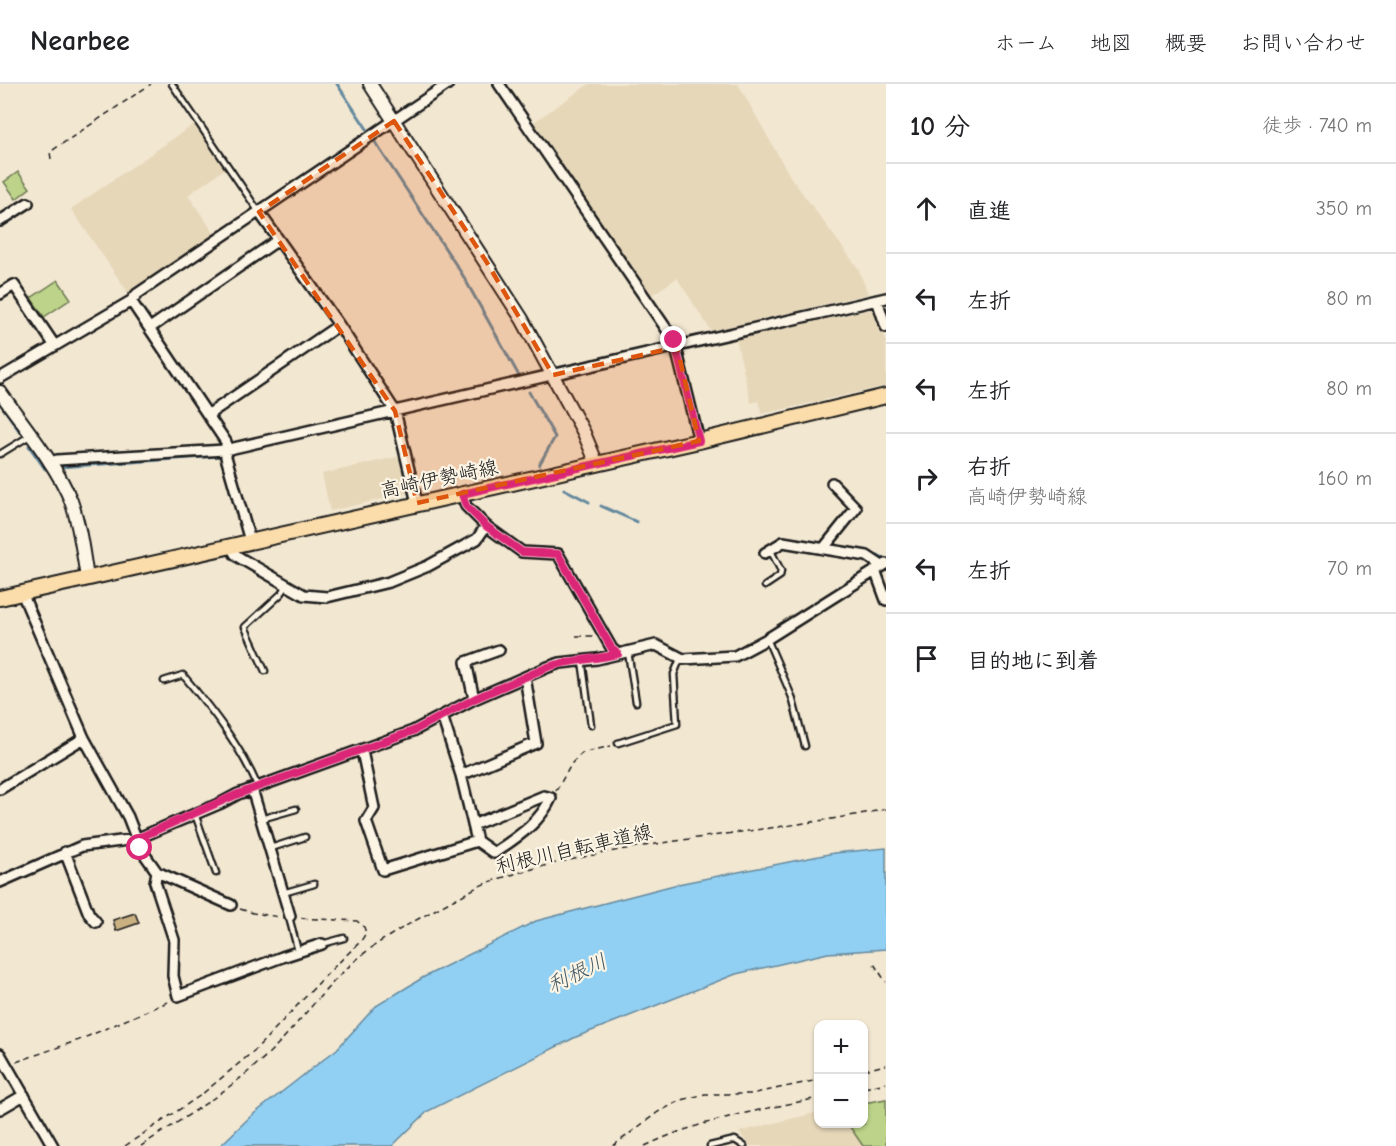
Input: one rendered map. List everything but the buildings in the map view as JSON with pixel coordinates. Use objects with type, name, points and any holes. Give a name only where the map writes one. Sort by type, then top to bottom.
[{"type":"main road","name":"高崎伊勢崎線","points":[[0,598],[699,441],[886,396]]},
{"type":"street","points":[[370,84],[507,295],[585,433],[597,464]]},
{"type":"street","points":[[0,378],[131,301],[137,294],[448,84]]},
{"type":"street","points":[[499,84],[677,347],[699,441]]},
{"type":"street","points":[[0,221],[28,203]]},
{"type":"street","points":[[259,212],[339,325],[395,411],[417,503]]},
{"type":"street","points":[[150,328],[278,240]]},
{"type":"street","points":[[0,294],[14,285],[55,346]]},
{"type":"street","points":[[49,463],[57,460],[225,450],[881,299],[886,327]]},
{"type":"street","points":[[131,301],[226,442],[225,450],[250,541]]},
{"type":"street","points":[[208,414],[339,325]]},
{"type":"street","points":[[0,392],[31,435],[70,500],[77,522],[87,578]]},
{"type":"street","points":[[823,549],[856,508],[832,483]]},
{"type":"street","points":[[462,494],[466,506],[486,526],[522,552],[558,554],[612,649],[623,652]]},
{"type":"street","points":[[231,546],[240,558],[304,596],[327,597],[388,582],[428,566],[477,539],[486,526]]},
{"type":"street","points":[[767,551],[783,542],[867,556],[881,567],[886,600]]},
{"type":"street","points":[[0,882],[65,852],[82,846],[136,839],[255,788],[362,751],[413,731],[474,699],[560,663],[597,659],[659,645],[680,659],[735,656],[881,567]]},
{"type":"street","points":[[22,593],[84,738],[128,817],[136,839],[157,872],[231,905]]},
{"type":"street","points":[[474,699],[466,662],[499,650]]},
{"type":"street","points":[[461,775],[536,743],[525,677]]},
{"type":"street","points":[[442,716],[461,775],[473,825],[477,841],[494,853],[544,814],[551,798],[544,796],[473,825]]},
{"type":"street","points":[[0,789],[84,738]]},
{"type":"street","points":[[362,751],[374,808],[366,821],[383,870],[477,841]]},
{"type":"street","points":[[255,788],[261,819],[290,916]]},
{"type":"street","points":[[65,852],[89,914],[96,922]]},
{"type":"street","points":[[157,872],[155,882],[174,940],[173,976],[178,996],[322,944]]},
{"type":"street","points":[[0,1054],[3,1068],[24,1095],[53,1146]]},
{"type":"street","points":[[0,1109],[24,1095]]},
{"type":"lane","points":[[172,84],[259,212]]},
{"type":"lane","points":[[0,454],[31,435]]},
{"type":"lane","points":[[765,586],[780,576],[781,571],[767,551]]},
{"type":"lane","points":[[265,671],[245,627],[287,586]]},
{"type":"lane","points":[[766,639],[792,697],[805,746]]},
{"type":"lane","points":[[623,652],[636,702]]},
{"type":"lane","points":[[618,743],[677,724],[674,674],[680,659]]},
{"type":"lane","points":[[582,660],[591,725]]},
{"type":"lane","points":[[164,681],[183,675],[226,727],[249,767],[255,788]]},
{"type":"lane","points":[[261,819],[296,809]]},
{"type":"lane","points":[[195,814],[216,873]]},
{"type":"lane","points":[[270,848],[305,837]]},
{"type":"lane","points":[[283,893],[314,884]]},
{"type":"lane","points":[[290,916],[298,951]]},
{"type":"lane","points":[[322,944],[344,938]]},
{"type":"lane","points":[[710,1146],[735,1140],[744,1146]]},
{"type":"path","points":[[51,159],[50,153],[151,84]]},
{"type":"path","points":[[576,636],[606,636]]},
{"type":"path","points":[[551,798],[572,763],[582,753],[618,743]]},
{"type":"path","name":"利根川自転車道線","points":[[141,1146],[222,1092],[257,1065],[372,947],[438,908],[487,883],[595,854],[886,809]]},
{"type":"path","points":[[124,1146],[201,1095],[255,1050],[361,941],[366,933],[364,927],[357,921],[253,913],[231,905]]},
{"type":"path","points":[[874,964],[886,982]]},
{"type":"path","points":[[3,1068],[80,1040],[146,1010],[175,1000],[178,996]]},
{"type":"path","points":[[868,1069],[886,1065]]},
{"type":"path","points":[[613,1146],[658,1112],[682,1100],[705,1094],[751,1094],[814,1081]]},
{"type":"path","points":[[868,1087],[886,1083]]},
{"type":"path","points":[[645,1146],[662,1138],[719,1120],[814,1099]]},
{"type":"highlighted area","points":[[394,121],[486,261],[553,375],[677,347],[699,441],[417,503],[395,411],[259,212]]},
{"type":"shaded area","points":[[589,84],[738,84],[791,178],[858,268],[868,294],[711,331],[677,278],[650,296],[531,124]]},
{"type":"shaded area","points":[[196,123],[226,168],[188,195],[216,236],[129,294],[71,209]]},
{"type":"shaded area","points":[[874,309],[886,340],[886,386],[762,414],[758,401],[751,403],[736,339]]},
{"type":"shaded area","points":[[401,456],[409,493],[330,511],[322,474]]},
{"type":"shaded area","points":[[814,1113],[814,1128],[851,1128],[863,1146],[750,1146],[739,1132]]},
{"type":"green space","points":[[18,172],[30,188],[16,199],[4,182]]},
{"type":"green space","points":[[58,280],[71,299],[44,317],[31,298]]},
{"type":"green space","points":[[886,1099],[886,1146],[863,1146],[851,1128],[868,1128],[868,1102]]},
{"type":"water","name":"利根川","points":[[886,848],[886,949],[828,953],[736,974],[576,1037],[428,1111],[392,1146],[220,1146],[251,1116],[337,1049],[376,1006],[424,977],[536,921],[678,884],[834,853]]},
{"type":"waterway","points":[[337,84],[369,132]]},
{"type":"waterway","points":[[373,139],[462,274],[518,374]]},
{"type":"waterway","points":[[686,349],[857,309]]},
{"type":"waterway","points":[[575,374],[670,352]]},
{"type":"waterway","points":[[417,410],[521,387]]},
{"type":"waterway","points":[[529,392],[555,437],[539,465]]},
{"type":"waterway","points":[[0,403],[20,432]]},
{"type":"waterway","points":[[233,453],[389,417]]},
{"type":"waterway","points":[[29,446],[45,469]]},
{"type":"waterway","points":[[59,467],[219,456]]},
{"type":"waterway","points":[[564,489],[589,502]]},
{"type":"waterway","points":[[601,506],[637,522]]},
{"type":"waterway","points":[[868,553],[884,558]]},
{"type":"route","points":[[140,848],[136,839],[238,794],[413,731],[474,699],[548,667],[618,654],[612,649],[561,563],[558,554],[522,552],[486,526],[466,506],[462,494],[699,441],[674,340]]}]
